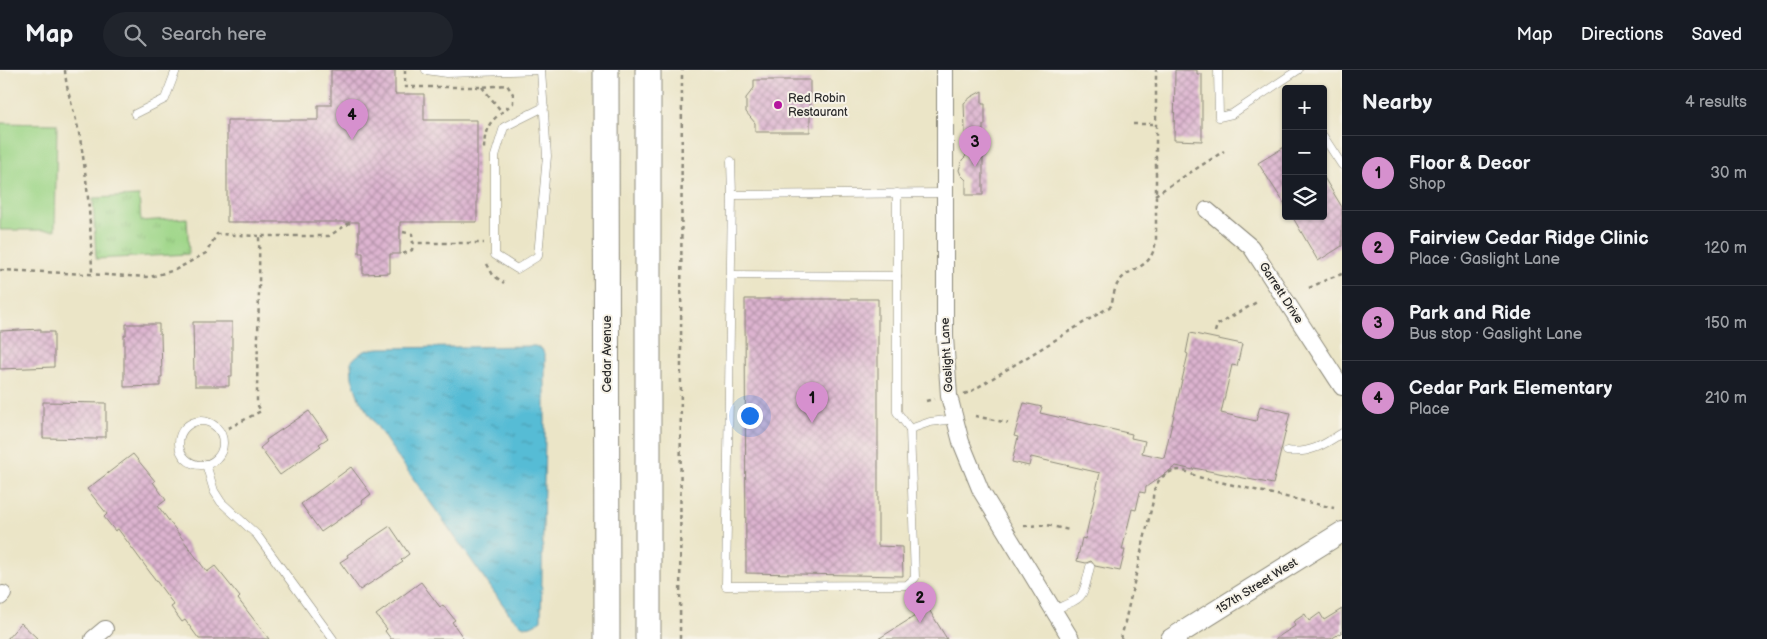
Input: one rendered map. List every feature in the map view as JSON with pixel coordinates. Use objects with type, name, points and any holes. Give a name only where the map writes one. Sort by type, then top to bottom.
[{"type":"main road","name":"Cedar Avenue","points":[[606,70],[607,639]]},
{"type":"main road","points":[[647,77],[648,639]]},
{"type":"street","name":"Gaslight Lane","points":[[945,70],[945,344],[949,396],[961,442],[981,491],[1071,639]]},
{"type":"street","name":"Garrett Drive","points":[[1207,210],[1251,247],[1342,387]]},
{"type":"street","name":"157th Street West","points":[[1171,639],[1342,532]]},
{"type":"lane","points":[[135,114],[165,99],[176,70]]},
{"type":"lane","points":[[426,70],[447,72],[541,70],[544,107],[547,156],[538,256],[518,269],[496,255],[495,156],[504,128],[544,107]]},
{"type":"lane","points":[[1218,70],[1219,117],[1232,114],[1298,70]]},
{"type":"lane","points":[[1327,142],[1342,165]]},
{"type":"lane","points":[[731,161],[726,586],[907,585],[915,578],[910,429],[897,412],[897,194]]},
{"type":"lane","points":[[732,195],[945,193]]},
{"type":"lane","points":[[731,274],[897,276]]},
{"type":"lane","points":[[910,429],[930,422],[955,419]]},
{"type":"lane","points":[[204,421],[216,425],[221,432],[224,443],[221,452],[216,460],[206,464],[192,463],[184,457],[180,449],[179,439],[182,432],[192,422],[204,421]]},
{"type":"lane","points":[[1287,451],[1298,453],[1312,451],[1342,433]]},
{"type":"lane","points":[[206,464],[214,490],[221,502],[257,536],[333,639]]},
{"type":"lane","points":[[1053,610],[1081,598],[1090,566]]},
{"type":"path","points":[[65,70],[66,85],[79,132],[89,202],[92,274]]},
{"type":"path","points":[[405,70],[405,87],[482,87],[507,85]]},
{"type":"path","points":[[680,639],[682,70]]},
{"type":"path","points":[[926,401],[970,392],[1111,306],[1116,286],[1123,277],[1148,261],[1154,252],[1156,240],[1156,70]]},
{"type":"path","points":[[482,87],[502,112]]},
{"type":"path","points":[[1133,124],[1156,124]]},
{"type":"path","points":[[1155,195],[1224,151]]},
{"type":"path","points":[[0,270],[150,277],[175,270],[206,253],[217,234],[330,236],[351,222]]},
{"type":"path","points":[[403,232],[412,234],[413,243],[412,250],[403,254]]},
{"type":"path","points":[[221,432],[261,411],[257,404],[260,282],[259,236]]},
{"type":"path","points":[[413,243],[485,243]]},
{"type":"path","points":[[1309,288],[1342,274]]},
{"type":"path","points":[[1216,332],[1217,325],[1257,302]]},
{"type":"path","points":[[975,416],[1008,422]]},
{"type":"path","points":[[1121,639],[1153,501],[1152,494],[1159,479],[1179,470],[1198,478],[1334,508]]},
{"type":"path","points":[[1024,526],[1047,525],[1069,530]]},
{"type":"green space","points":[[0,123],[57,124],[55,230],[0,230]]},
{"type":"green space","points":[[139,196],[141,221],[187,218],[189,254],[96,259],[93,198]]},
{"type":"water","points":[[535,346],[542,349],[545,356],[541,620],[532,626],[525,626],[511,616],[359,399],[352,378],[351,362],[364,352],[380,348]]},
{"type":"building","points":[[331,70],[395,70],[395,94],[424,94],[424,120],[477,120],[477,222],[400,222],[400,254],[390,254],[390,273],[363,274],[363,253],[359,253],[359,222],[227,222],[227,120],[318,120],[318,105],[331,105]]},
{"type":"building","points":[[1175,70],[1197,70],[1197,74],[1202,74],[1202,141],[1174,140]]},
{"type":"building","name":"Red Robin Restaurant","points":[[754,80],[810,80],[810,132],[755,132],[755,123],[746,112],[746,98],[754,88]]},
{"type":"building","points":[[982,91],[982,104],[985,104],[985,125],[983,125],[983,195],[966,195],[966,180],[959,170],[962,160],[966,156],[964,103]]},
{"type":"building","points":[[1282,148],[1282,200],[1258,163]]},
{"type":"building","points":[[1327,183],[1342,207],[1342,246],[1318,261],[1294,220],[1327,220]]},
{"type":"building","points":[[745,299],[878,299],[878,546],[902,547],[903,576],[746,573]]},
{"type":"building","points":[[193,322],[232,322],[232,376],[229,376],[229,386],[195,386]]},
{"type":"building","points":[[126,324],[159,324],[162,377],[160,377],[160,386],[124,387],[124,335],[126,335]]},
{"type":"building","points":[[41,329],[41,332],[54,332],[54,367],[0,369],[0,331]]},
{"type":"building","points":[[1190,333],[1242,344],[1237,366],[1232,365],[1221,413],[1256,421],[1260,406],[1290,413],[1273,484],[1176,466],[1146,487],[1145,493],[1140,492],[1136,510],[1132,509],[1122,550],[1125,550],[1120,571],[1095,566],[1091,561],[1086,563],[1077,561],[1082,538],[1085,539],[1100,473],[1031,457],[1029,466],[1012,462],[1018,437],[1014,436],[1024,403],[1042,407],[1040,413],[1132,434],[1131,438],[1145,441],[1142,453],[1164,458],[1188,354],[1186,353]]},
{"type":"building","points":[[43,402],[106,403],[106,437],[97,437],[97,439],[43,438]]},
{"type":"building","points":[[309,411],[328,438],[319,444],[321,446],[280,475],[260,448],[267,442],[266,440]]},
{"type":"building","points":[[133,454],[155,481],[153,482],[166,500],[158,506],[207,572],[215,566],[240,597],[238,599],[269,639],[199,639],[185,620],[182,622],[171,607],[174,605],[118,529],[115,531],[104,517],[107,514],[87,489]]},
{"type":"building","points":[[351,467],[371,494],[362,501],[363,503],[321,532],[301,504]]},
{"type":"building","points":[[390,526],[409,554],[401,560],[403,562],[360,590],[340,562],[348,557],[347,555]]},
{"type":"building","points":[[421,582],[440,607],[443,605],[455,620],[452,622],[464,639],[391,639],[385,631],[387,629],[376,615]]},
{"type":"building","points":[[928,608],[947,639],[878,639]]},
{"type":"building","points":[[1342,609],[1342,632],[1331,639],[1275,639],[1295,626],[1293,622],[1305,614],[1309,621],[1320,613],[1324,620]]},
{"type":"building","points":[[21,623],[38,639],[7,639]]},
{"type":"place","name":"Red Robin Restaurant","points":[[778,105]]},
{"type":"place","name":"Cedar Park Elementary","points":[[352,140]]},
{"type":"place","name":"Park and Ride","points":[[975,167]]},
{"type":"place","name":"Floor & Decor","points":[[812,423]]},
{"type":"place","name":"Fairview Cedar Ridge Clinic","points":[[920,623]]}]
